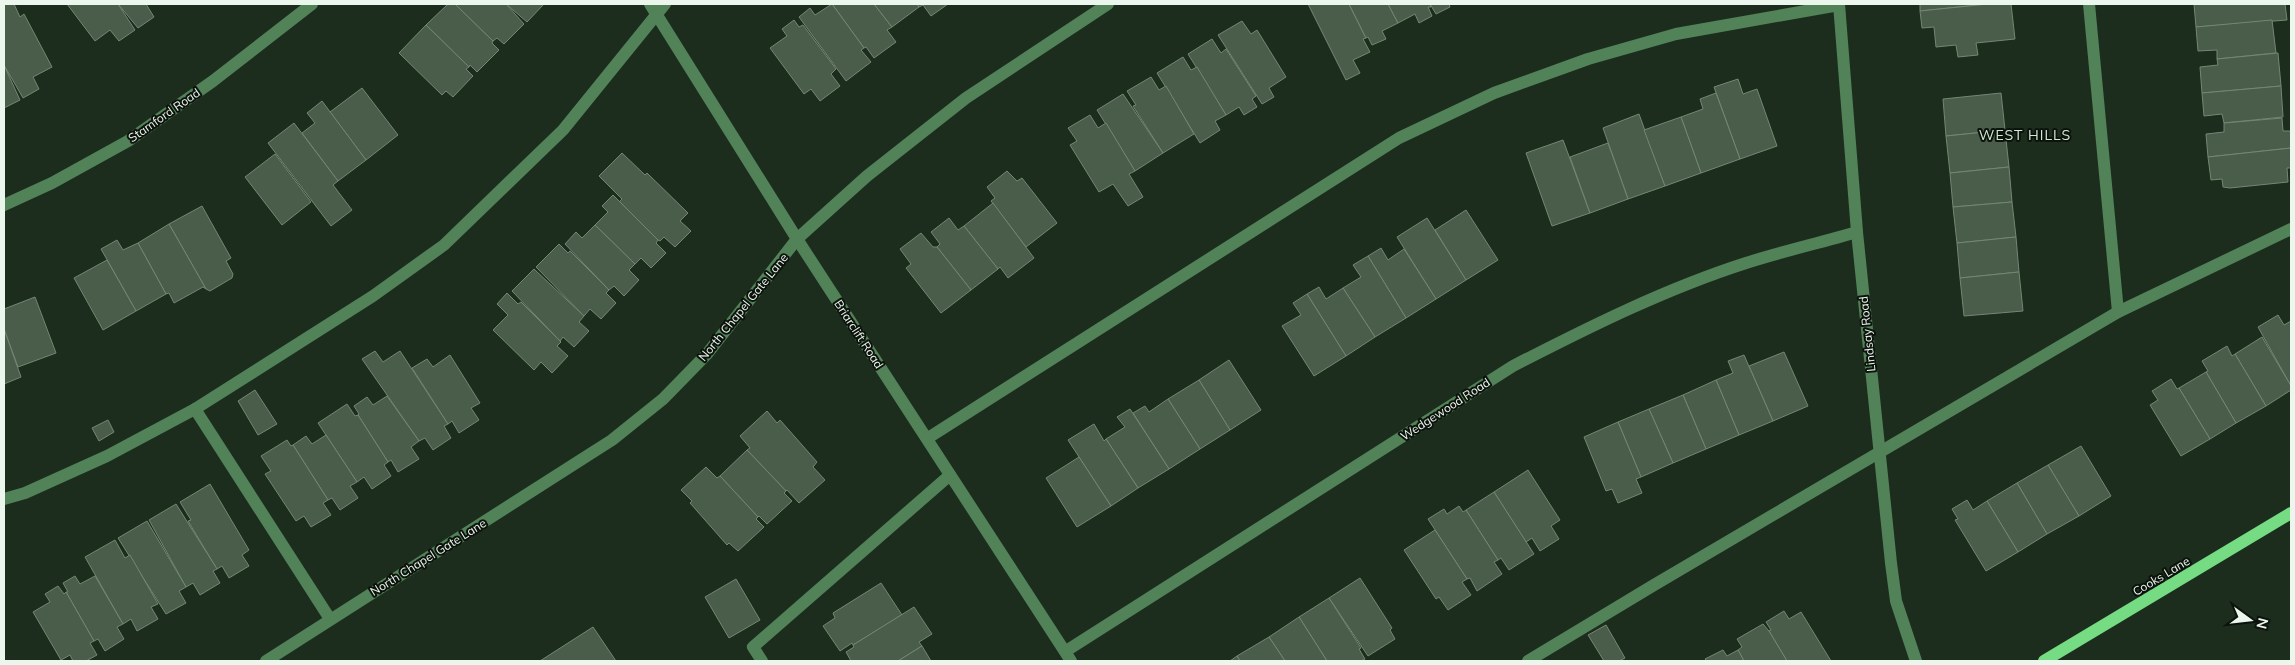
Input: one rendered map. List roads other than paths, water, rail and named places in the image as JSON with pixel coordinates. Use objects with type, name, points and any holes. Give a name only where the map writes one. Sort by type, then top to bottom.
[{"type":"main road","name":"Cooks Lane","points":[[2044,661],[2291,513]]},
{"type":"street","name":"Stamford Road","points":[[4,205],[52,183],[128,141],[213,81],[312,4]]},
{"type":"street","name":"North Chapel Gate Lane","points":[[266,661],[612,440],[663,399],[708,354],[797,239],[868,176],[966,98],[1108,4]]},
{"type":"street","points":[[928,438],[1399,138],[1494,93],[1588,59],[1676,34],[1839,4]]},
{"type":"street","name":"Lindsay Road","points":[[1839,4],[1857,232],[1890,563],[1896,601],[1916,661]]},
{"type":"street","points":[[2089,4],[2118,312]]},
{"type":"street","name":"Briarclift Road","points":[[657,7],[797,239],[1068,656]]},
{"type":"street","points":[[4,499],[25,493],[107,456],[195,409],[373,296],[444,245],[563,130],[657,7]]},
{"type":"street","points":[[1528,661],[2118,312],[2291,229]]},
{"type":"street","name":"Wedgewood Road","points":[[1068,656],[1513,366],[1584,330],[1665,293],[1747,263],[1857,232]]},
{"type":"street","points":[[195,409],[330,619]]},
{"type":"street","points":[[762,661],[753,647],[950,475]]},
{"type":"district","name":"WEST HILLS","points":[[2025,135]]}]
